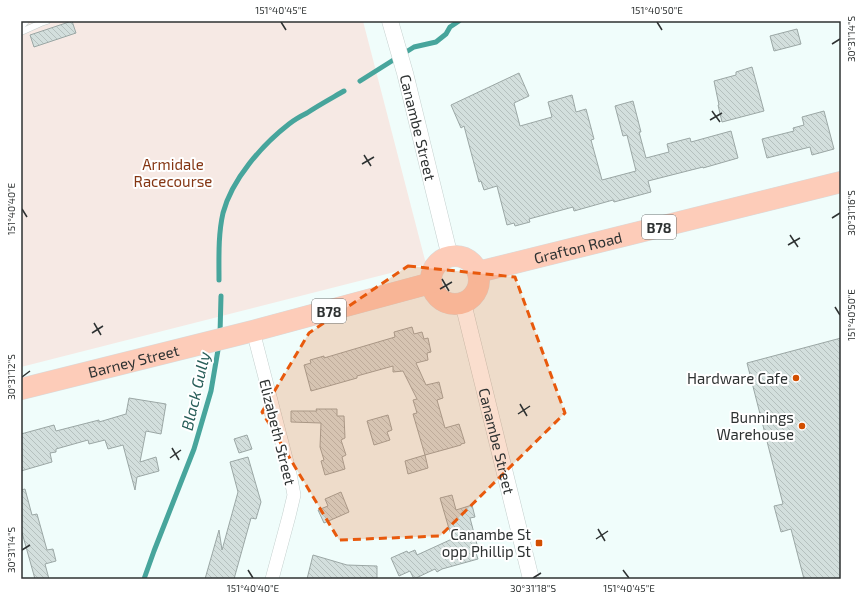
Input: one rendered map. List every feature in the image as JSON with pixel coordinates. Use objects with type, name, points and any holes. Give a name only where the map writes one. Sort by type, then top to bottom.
[{"type":"main road","name":"Grafton Road","points":[[478,272],[841,182]]},
{"type":"main road","points":[[450,257],[462,257],[472,263],[478,272],[479,285],[477,291],[463,303],[456,304],[443,301],[437,297],[431,283],[433,272],[436,267],[444,259],[450,257]]},
{"type":"main road","name":"Barney Street","points":[[21,389],[253,332],[431,283]]},
{"type":"street","name":"Canambe Street","points":[[390,21],[405,73],[450,257]]},
{"type":"street","name":"Canambe Street","points":[[463,303],[531,579]]},
{"type":"street","name":"Elizabeth Street","points":[[253,332],[290,474],[294,495],[272,579]]},
{"type":"lane","points":[[21,27],[26,21]]},
{"type":"lane","points":[[21,32],[47,21]]},
{"type":"highlighted area","points":[[408,266],[515,277],[565,413],[440,536],[339,540],[262,412],[309,333]]},
{"type":"green space","name":"Armidale Racecourse","points":[[21,21],[363,21],[426,264],[21,367]]},
{"type":"building","points":[[72,21],[76,33],[34,47],[30,35]]},
{"type":"building","points":[[797,29],[801,44],[774,51],[770,36]]},
{"type":"building","points":[[752,67],[764,111],[722,122],[714,81],[736,75],[736,72]]},
{"type":"building","points":[[519,73],[529,96],[514,103],[520,126],[552,117],[548,102],[572,95],[576,112],[586,109],[594,139],[591,140],[602,180],[636,171],[627,135],[623,136],[615,106],[633,101],[646,158],[669,152],[667,144],[690,138],[691,142],[731,131],[738,158],[648,181],[651,192],[614,202],[613,200],[574,211],[573,207],[529,219],[530,222],[515,226],[514,223],[507,225],[497,186],[484,190],[481,181],[479,182],[464,126],[461,128],[451,105]]},
{"type":"building","points":[[824,111],[834,149],[812,155],[810,147],[767,158],[762,139],[794,131],[793,128],[804,125],[802,117]]},
{"type":"building","points":[[412,327],[414,334],[422,332],[424,339],[428,338],[431,352],[427,353],[428,360],[416,363],[426,385],[439,382],[443,398],[437,400],[445,428],[459,424],[465,443],[425,455],[413,414],[417,413],[413,400],[417,399],[403,371],[393,372],[393,366],[311,391],[304,365],[311,363],[310,360],[324,356],[324,358],[395,337],[394,332]]},
{"type":"building","name":"Bunnings Warehouse","points":[[841,338],[841,579],[804,579],[791,529],[781,532],[774,506],[783,504],[747,363]]},
{"type":"building","points":[[129,398],[166,404],[161,434],[146,431],[140,462],[156,457],[159,471],[137,477],[135,490],[123,445],[108,449],[105,440],[89,444],[88,440],[56,449],[56,452],[50,453],[52,462],[21,471],[21,434],[54,425],[56,431],[99,420],[99,422],[126,414]]},
{"type":"building","points":[[316,409],[337,409],[337,416],[344,416],[345,438],[341,440],[346,455],[342,457],[345,469],[325,475],[321,461],[324,460],[320,447],[321,423],[291,422],[291,411],[317,411]]},
{"type":"building","points":[[388,415],[392,430],[387,432],[390,440],[374,445],[367,421]]},
{"type":"building","points":[[247,435],[252,449],[239,453],[234,439]]},
{"type":"building","points":[[425,455],[428,468],[408,474],[405,461]]},
{"type":"building","points":[[248,457],[261,502],[256,519],[251,518],[234,579],[205,579],[219,530],[222,550],[238,492],[230,462]]},
{"type":"building","points":[[25,489],[32,515],[37,514],[47,550],[53,549],[56,561],[45,564],[49,579],[35,579],[21,529],[21,490]]},
{"type":"building","points":[[341,492],[349,512],[324,523],[318,510],[328,506],[325,499]]},
{"type":"building","points":[[452,495],[456,510],[472,505],[475,517],[470,518],[479,552],[476,553],[478,559],[442,569],[437,572],[435,569],[414,579],[410,571],[399,576],[391,558],[407,551],[408,553],[415,550],[417,555],[452,539],[440,498]]},
{"type":"building","points":[[313,555],[347,565],[377,566],[377,578],[307,579]]},
{"type":"waterway","name":"Black Gully","points":[[360,81],[414,47],[436,42],[446,34],[450,27],[459,21]]},
{"type":"waterway","name":"Black Gully","points":[[219,280],[221,221],[227,200],[241,175],[259,152],[279,132],[298,118],[344,91]]},
{"type":"waterway","name":"Black Gully","points":[[220,334],[221,296]]},
{"type":"waterway","name":"Black Gully","points":[[144,579],[194,449],[211,391],[219,344]]},
{"type":"place","name":"Hardware Cafe","points":[[796,378]]},
{"type":"place","name":"Bunnings Warehouse","points":[[802,426]]},
{"type":"place","name":"Canambe St opp Phillip St","points":[[539,543]]}]
